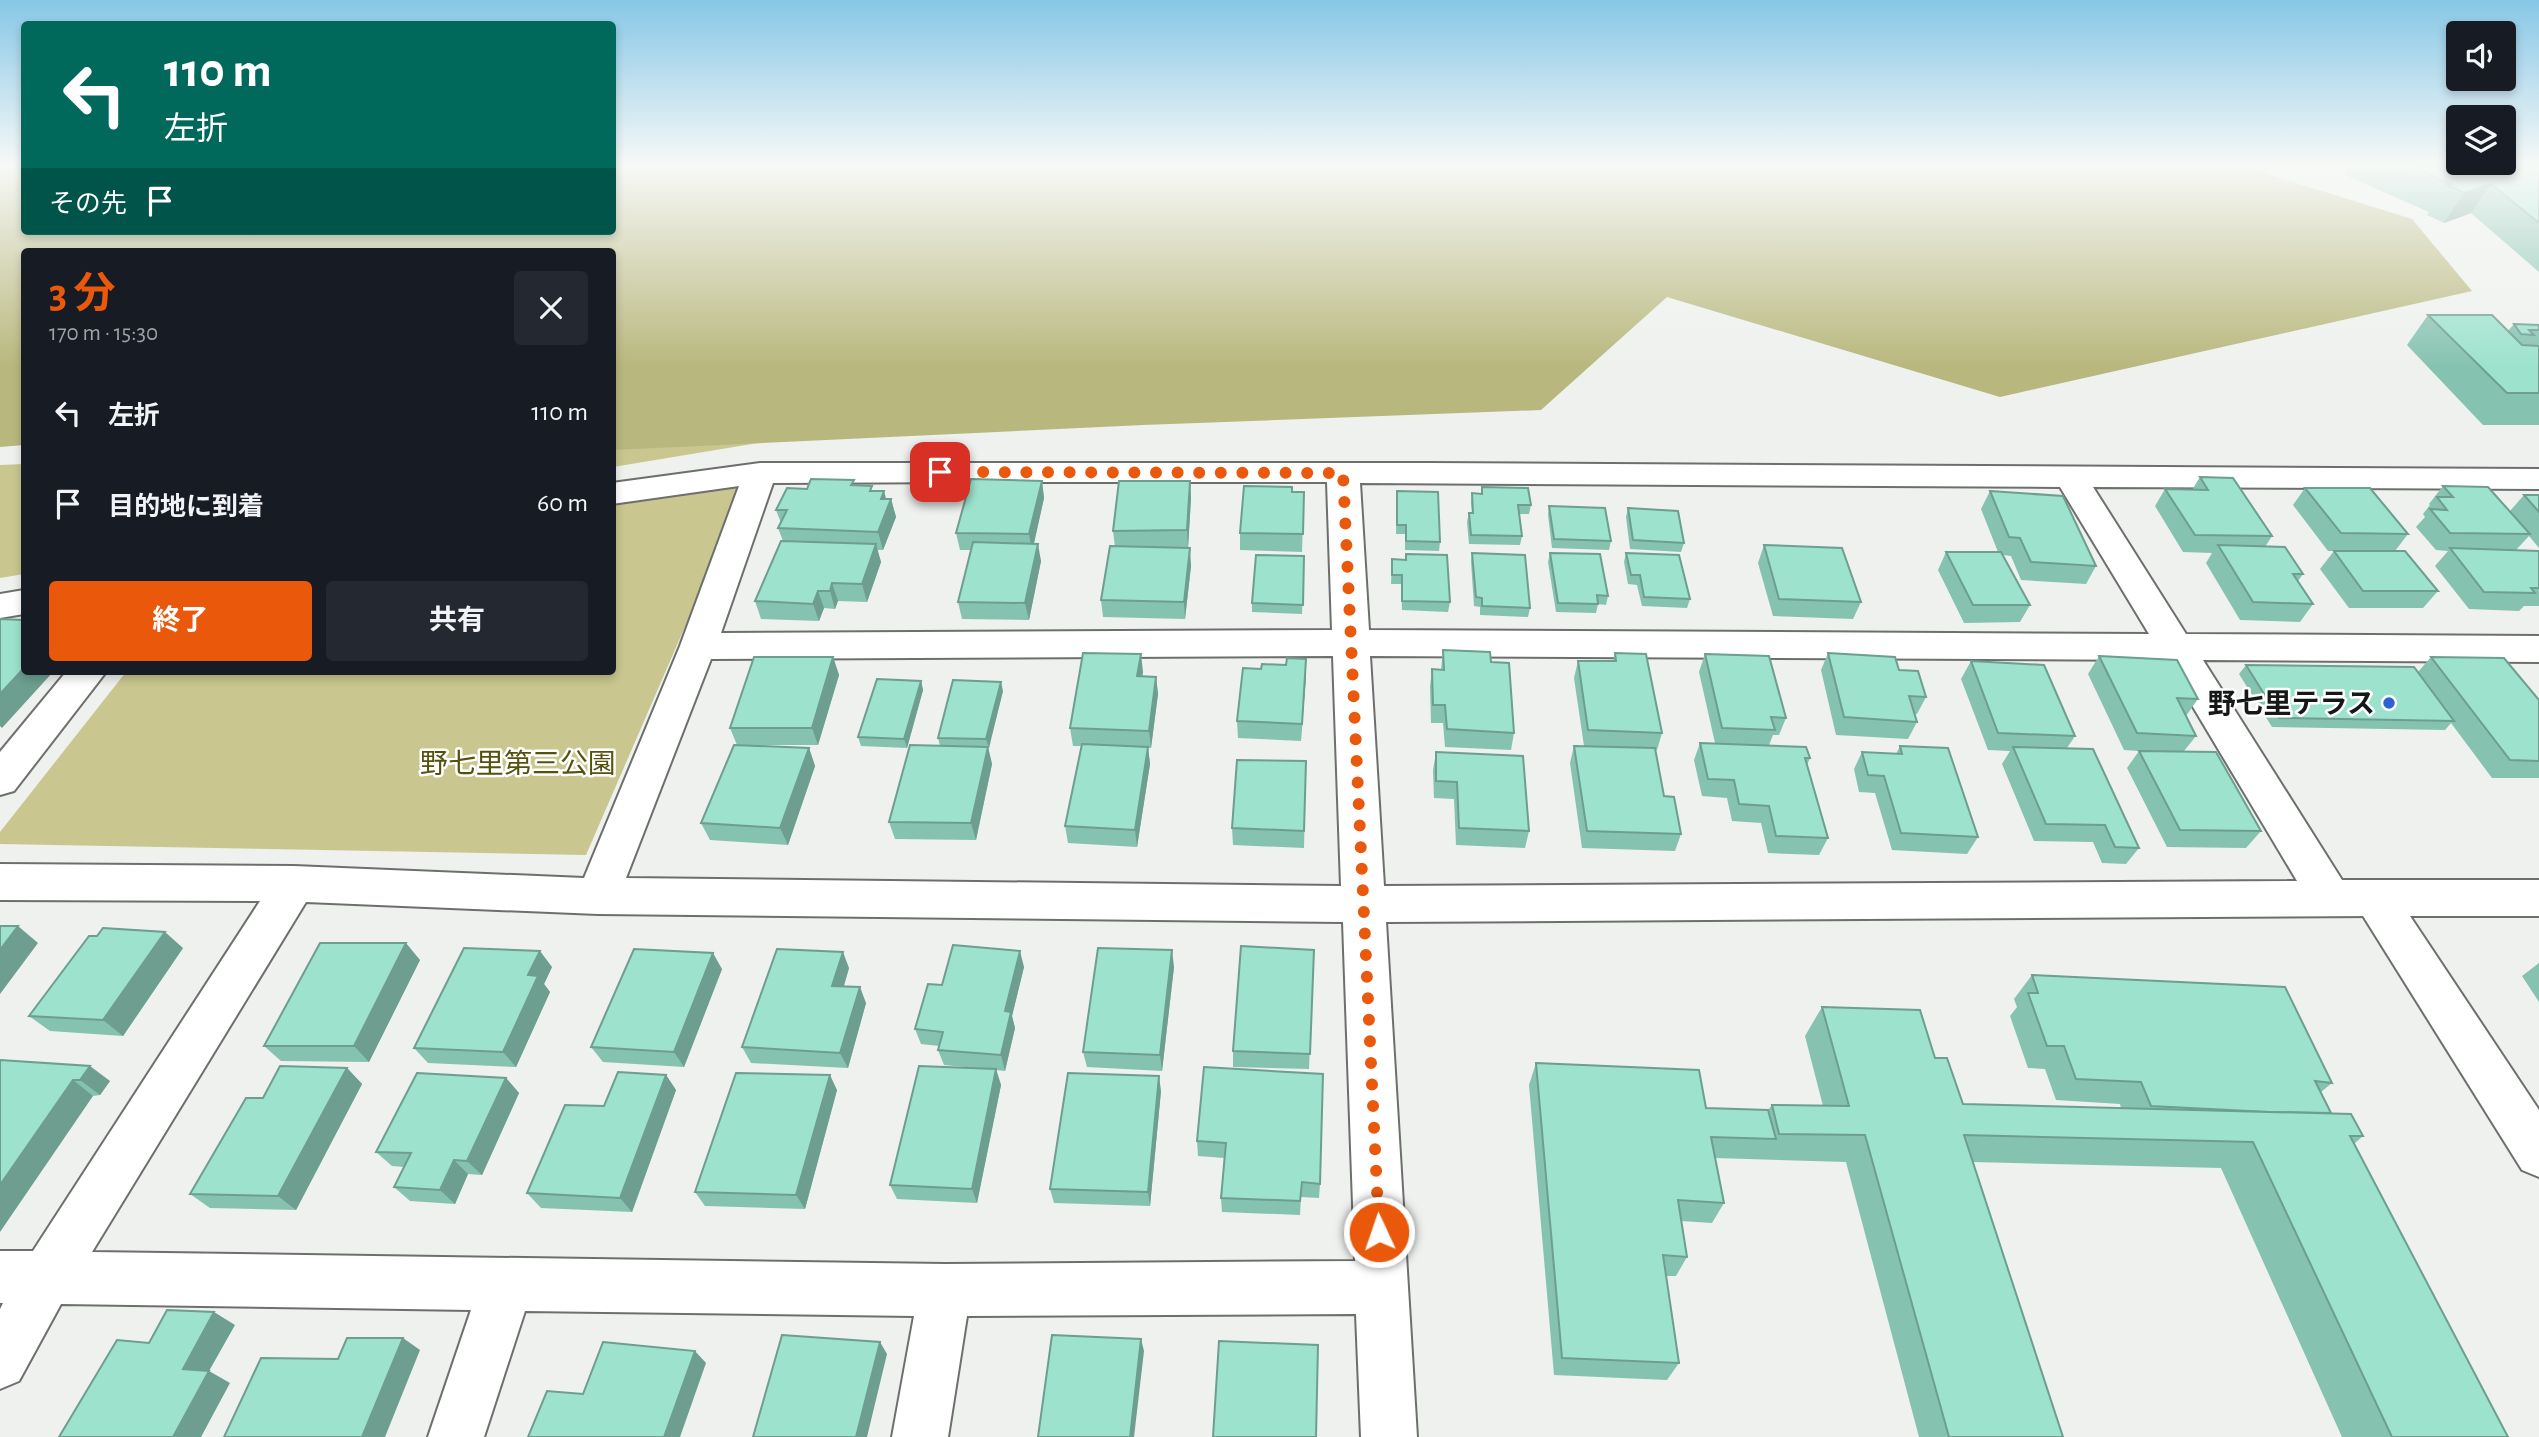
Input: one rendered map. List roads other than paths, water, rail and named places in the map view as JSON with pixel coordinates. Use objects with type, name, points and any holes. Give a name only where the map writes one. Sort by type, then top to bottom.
[{"type":"street","points":[[597,896],[698,646],[760,473]]},
{"type":"street","points":[[616,493],[760,473],[1729,473],[2071,478],[2539,479]]},
{"type":"street","points":[[1343,473],[1389,1437]]},
{"type":"street","points":[[2071,478],[2174,648],[2242,750],[2330,899]]},
{"type":"street","points":[[0,606],[21,602]]},
{"type":"street","points":[[698,646],[1352,643],[2539,649]]},
{"type":"street","points":[[0,780],[85,675]]},
{"type":"street","points":[[0,882],[294,884],[597,896],[1363,904],[2539,898]]},
{"type":"street","points":[[0,1362],[24,1277],[294,884]]},
{"type":"street","points":[[2375,898],[2539,1153]]},
{"type":"street","points":[[24,1277],[945,1290],[1382,1287]]},
{"type":"street","points":[[456,1437],[507,1283]]},
{"type":"street","points":[[920,1437],[945,1290]]},
{"type":"place","name":"野七里テラス","points":[[2389,703]]},
{"type":"park label","name":"野七里第三公園","points":[[518,763]]}]
